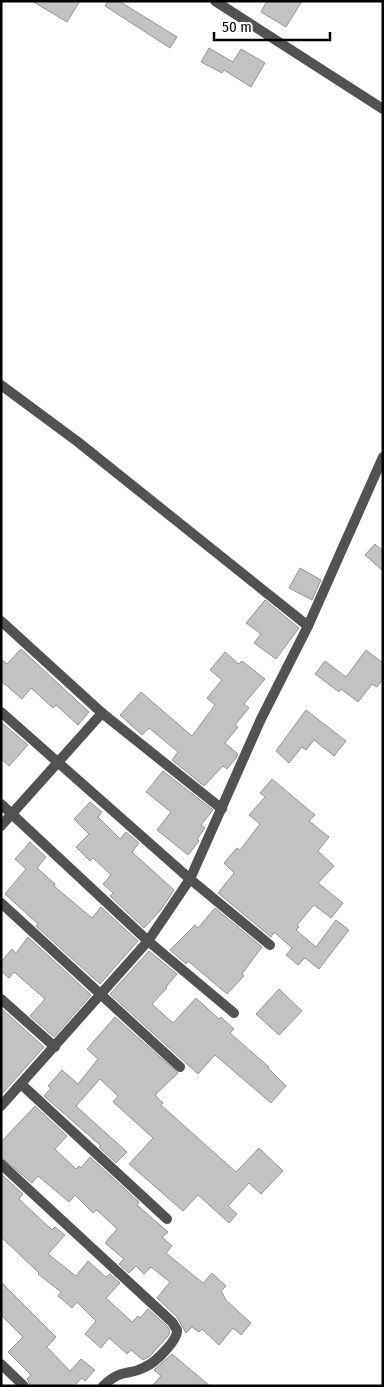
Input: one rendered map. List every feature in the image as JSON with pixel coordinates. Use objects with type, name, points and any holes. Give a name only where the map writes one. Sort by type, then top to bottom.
[{"type":"street","points":[[215,1],[383,109]]},
{"type":"street","points":[[1,385],[78,442],[308,626]]},
{"type":"street","points":[[1,1106],[148,941],[190,879],[261,719],[308,626],[383,457]]},
{"type":"street","points":[[1,621],[102,713],[222,809]]},
{"type":"street","points":[[1,712],[190,879],[270,945]]},
{"type":"street","points":[[1,826],[102,713]]},
{"type":"street","points":[[1,804],[148,941],[234,1013]]},
{"type":"street","points":[[3,908],[180,1067]]},
{"type":"street","points":[[1,999],[54,1047]]},
{"type":"street","points":[[21,1084],[167,1220]]},
{"type":"street","points":[[1,1164],[176,1326],[178,1333],[174,1342],[146,1367],[117,1374],[103,1386]]},
{"type":"street","points":[[1,1364],[24,1386]]},
{"type":"building","points":[[32,1],[80,1],[67,22]]},
{"type":"building","points":[[108,1],[119,1],[177,37],[170,48],[105,6]]},
{"type":"building","points":[[267,1],[302,1],[286,27],[261,12]]},
{"type":"building","points":[[209,48],[233,62],[241,49],[265,63],[251,87],[224,70],[222,73],[201,62]]},
{"type":"building","points":[[375,544],[383,551],[383,571],[365,555]]},
{"type":"building","points":[[300,568],[321,580],[312,600],[289,588]]},
{"type":"building","points":[[265,600],[299,628],[276,659],[254,643],[261,634],[246,623]]},
{"type":"building","points":[[21,649],[89,712],[78,725],[56,705],[53,708],[31,688],[22,699],[1,681],[1,659],[7,664]]},
{"type":"building","points":[[366,650],[383,663],[383,679],[377,687],[372,684],[358,702],[341,689],[339,692],[315,674],[325,661],[346,677]]},
{"type":"building","points":[[225,652],[239,664],[242,661],[265,679],[244,704],[249,708],[235,725],[238,727],[225,743],[238,754],[236,758],[227,769],[223,766],[204,786],[172,760],[178,752],[149,728],[142,735],[120,715],[141,692],[192,736],[215,705],[207,698],[222,680],[210,670]]},
{"type":"building","points":[[306,710],[346,741],[334,756],[314,740],[306,750],[302,747],[289,763],[276,751]]},
{"type":"building","points":[[1,722],[28,745],[9,766],[1,759]]},
{"type":"building","points":[[163,771],[213,810],[201,825],[205,828],[197,839],[199,841],[188,855],[157,830],[171,812],[146,792]]},
{"type":"building","points":[[272,779],[315,815],[309,821],[329,837],[318,851],[334,866],[318,883],[343,903],[331,918],[314,905],[297,925],[299,927],[296,930],[316,947],[336,920],[349,930],[319,969],[305,958],[298,965],[286,955],[292,948],[274,932],[271,937],[218,893],[234,873],[224,863],[237,848],[240,850],[260,824],[249,815],[265,797],[260,793]]},
{"type":"building","points":[[90,802],[102,812],[98,817],[120,839],[126,832],[139,843],[132,852],[174,890],[160,911],[144,928],[110,896],[113,893],[103,884],[111,875],[93,858],[90,861],[76,847],[89,834],[74,819]]},
{"type":"building","points":[[30,842],[46,857],[37,868],[55,884],[54,886],[92,918],[101,907],[138,941],[100,984],[36,926],[38,924],[5,894],[26,869],[15,859]]},
{"type":"building","points":[[215,908],[262,947],[242,974],[244,976],[227,994],[188,961],[186,964],[170,950],[195,925],[198,928]]},
{"type":"building","points":[[28,937],[91,995],[54,1037],[30,1016],[45,999],[14,972],[9,978],[1,971],[1,962],[12,949],[16,953]]},
{"type":"building","points":[[149,951],[177,974],[152,1004],[173,1023],[196,998],[219,1019],[221,1017],[234,1029],[230,1033],[269,1067],[286,1086],[271,1103],[215,1055],[198,1074],[110,994]]},
{"type":"building","points":[[279,989],[302,1011],[279,1035],[256,1014]]},
{"type":"building","points":[[1,1008],[44,1047],[1,1095]]},
{"type":"building","points":[[115,1017],[178,1073],[155,1095],[163,1103],[161,1105],[236,1172],[259,1148],[283,1171],[261,1194],[249,1183],[228,1206],[237,1214],[229,1223],[198,1195],[183,1211],[129,1164],[153,1138],[113,1102],[118,1096],[100,1079],[76,1106],[127,1152],[116,1163],[99,1147],[101,1146],[44,1096],[51,1088],[48,1086],[62,1070],[78,1084],[98,1059],[87,1049]]},
{"type":"building","points":[[35,1106],[67,1136],[55,1149],[76,1169],[79,1166],[81,1168],[90,1157],[139,1202],[137,1205],[168,1232],[162,1237],[172,1246],[166,1253],[203,1283],[212,1273],[226,1286],[221,1291],[226,1300],[251,1323],[241,1335],[233,1328],[219,1345],[202,1329],[199,1332],[192,1327],[186,1333],[177,1317],[157,1298],[170,1282],[151,1267],[144,1274],[136,1266],[129,1273],[119,1264],[124,1259],[105,1243],[117,1229],[97,1210],[93,1213],[75,1195],[69,1202],[38,1176],[32,1183],[1,1157],[1,1142]]},
{"type":"building","points":[[1,1174],[23,1194],[19,1199],[52,1230],[55,1227],[65,1235],[48,1254],[76,1276],[88,1261],[106,1277],[110,1274],[120,1283],[106,1298],[132,1322],[138,1316],[140,1318],[148,1309],[167,1326],[170,1331],[168,1336],[150,1356],[143,1360],[131,1350],[127,1354],[109,1338],[101,1348],[85,1334],[96,1321],[77,1302],[72,1308],[58,1296],[61,1292],[38,1274],[1,1237]]},
{"type":"building","points":[[1,1282],[56,1337],[47,1347],[70,1371],[81,1359],[95,1370],[85,1381],[82,1378],[74,1386],[31,1386],[27,1379],[31,1375],[8,1352],[23,1337],[1,1315]]},
{"type":"building","points":[[172,1354],[210,1386],[152,1386],[161,1376],[154,1370]]}]
